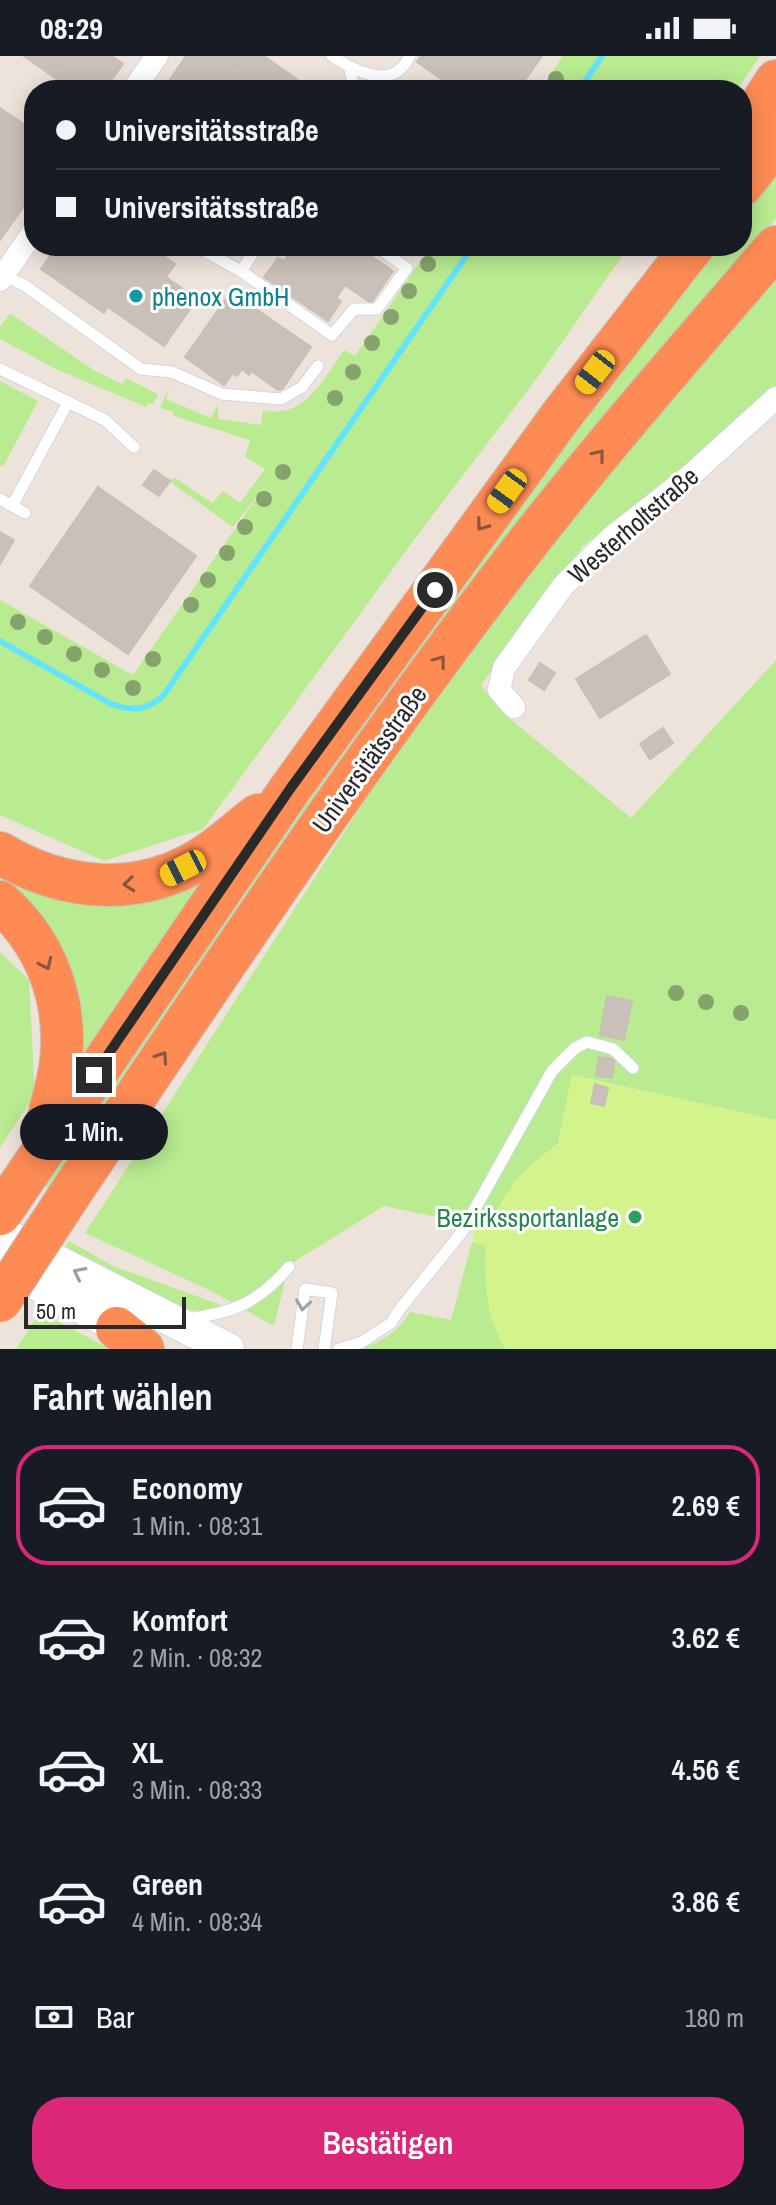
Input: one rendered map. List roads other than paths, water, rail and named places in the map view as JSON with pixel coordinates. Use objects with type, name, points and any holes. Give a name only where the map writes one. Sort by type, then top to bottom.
[{"type":"highway","points":[[752,118],[776,81]]},
{"type":"highway","points":[[752,172],[776,142]]},
{"type":"highway","name":"Universitätsstraße","points":[[0,1301],[238,944],[379,743],[503,575],[640,404],[776,247]]},
{"type":"highway","points":[[663,284],[677,256]]},
{"type":"highway","name":"Universitätsstraße","points":[[0,1214],[290,789],[561,416],[685,256]]},
{"type":"highway","points":[[0,853],[52,878],[99,885],[131,885],[165,877],[200,859],[290,789]]},
{"type":"highway","points":[[0,902],[34,940],[50,969],[58,1004],[62,1045],[34,1163]]},
{"type":"street","points":[[140,80],[157,56]]},
{"type":"street","points":[[2,277],[24,245]]},
{"type":"street","name":"Westerholtstraße","points":[[514,707],[499,690],[504,668],[563,586],[611,538],[690,476],[776,398]]},
{"type":"street","points":[[0,1232],[167,1335]]},
{"type":"street","points":[[0,1265],[130,1338],[167,1335],[228,1349]]},
{"type":"lane","points":[[332,56],[350,69],[385,76],[400,71],[410,56]]},
{"type":"lane","points":[[350,69],[352,80]]},
{"type":"lane","points":[[213,256],[241,271],[332,335],[354,309],[377,309],[407,268],[390,256]]},
{"type":"lane","points":[[241,271],[251,256]]},
{"type":"lane","points":[[2,277],[24,285],[141,369],[172,372],[222,394],[281,399],[302,387],[318,366]]},
{"type":"lane","points":[[0,369],[105,420],[134,447]]},
{"type":"lane","points":[[12,506],[67,404]]},
{"type":"lane","points":[[0,499],[25,513]]},
{"type":"lane","points":[[339,1349],[362,1342],[391,1323],[462,1232],[559,1061],[587,1042],[613,1049],[633,1068]]},
{"type":"lane","points":[[167,1335],[248,1304],[270,1289],[289,1267]]},
{"type":"lane","points":[[297,1349],[305,1289],[332,1293],[324,1349]]},
{"type":"waterway","points":[[586,80],[602,56]]},
{"type":"waterway","points":[[0,641],[111,704],[138,708],[151,705],[163,696],[466,256]]},
{"type":"place","name":"phenox GmbH","points":[[136,296]]},
{"type":"place","name":"Bezirkssportanlage","points":[[635,1217]]}]
